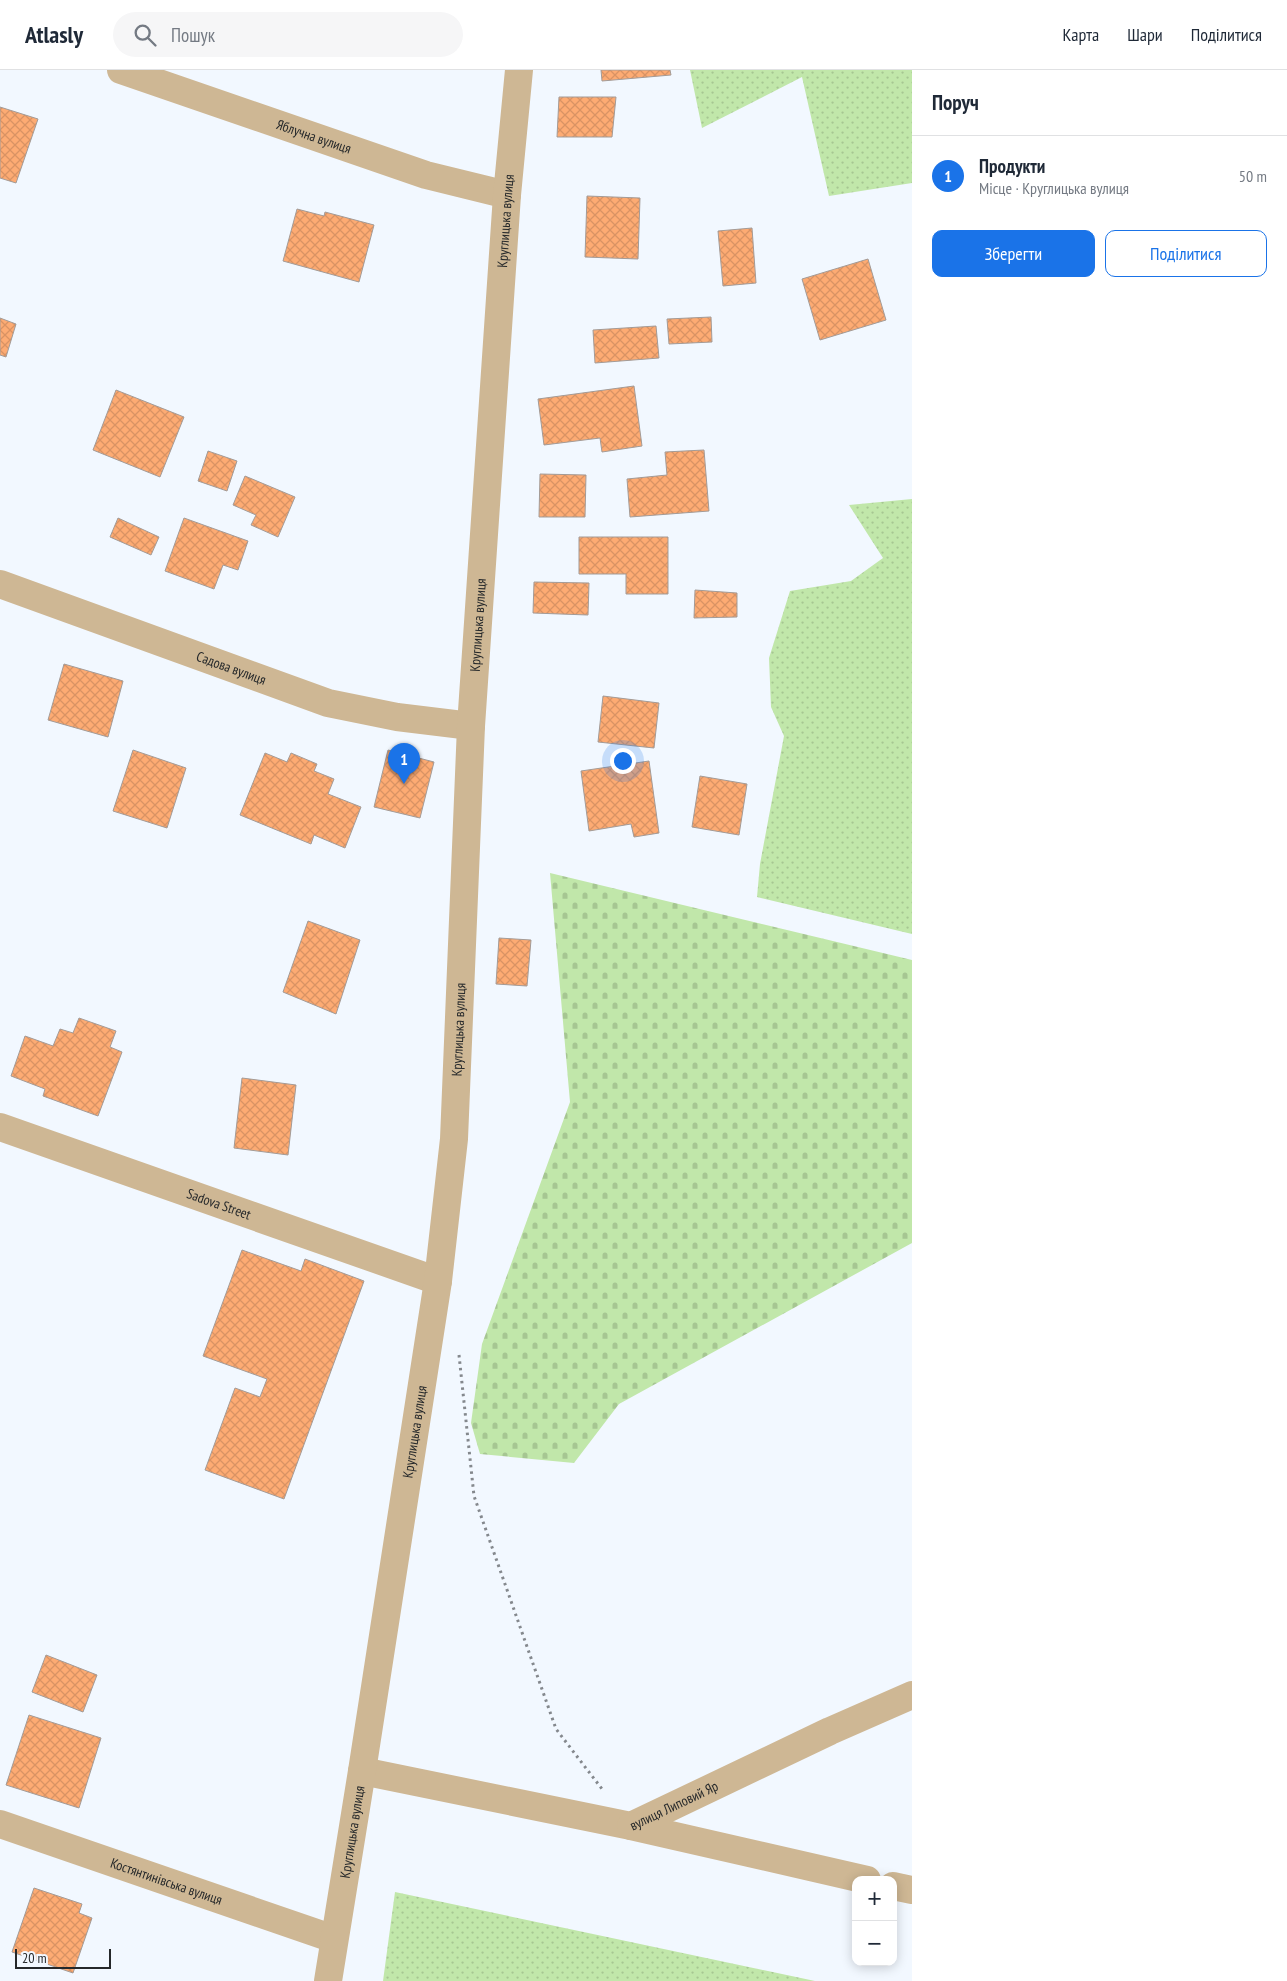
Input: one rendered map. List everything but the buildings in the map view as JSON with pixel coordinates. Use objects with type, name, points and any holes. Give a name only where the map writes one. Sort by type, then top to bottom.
[{"type":"street","name":"Яблучна вулиця","points":[[122,70],[426,175],[507,195]]},
{"type":"street","name":"Круглицька вулиця","points":[[328,1981],[438,1281],[454,1139],[471,726],[507,195],[519,70]]},
{"type":"street","name":"Садова вулиця","points":[[0,584],[328,703],[396,716],[471,726]]},
{"type":"street","name":"Sadova Street","points":[[0,1127],[438,1281]]},
{"type":"street","name":"вулиця Липовий Яр","points":[[362,1771],[631,1826],[830,1731],[912,1695]]},
{"type":"street","name":"Костянтинівська вулиця","points":[[0,1824],[334,1939]]},
{"type":"street","points":[[631,1826],[852,1877]]},
{"type":"street","points":[[897,1887],[912,1890]]},
{"type":"path","points":[[458,1347],[474,1496],[556,1729],[631,1826]]},
{"type":"green space","points":[[690,70],[912,70],[912,183],[829,196],[802,77],[702,128]]},
{"type":"green space","points":[[912,499],[912,934],[757,897],[760,864],[784,736],[771,707],[769,658],[790,591],[851,581],[883,558],[849,505]]},
{"type":"green space","points":[[550,873],[912,960],[912,1243],[619,1404],[574,1463],[480,1454],[471,1423],[482,1344],[570,1102]]},
{"type":"green space","points":[[395,1892],[815,1981],[383,1981]]},
{"type":"place","name":"Продукти","points":[[404,784]]}]
